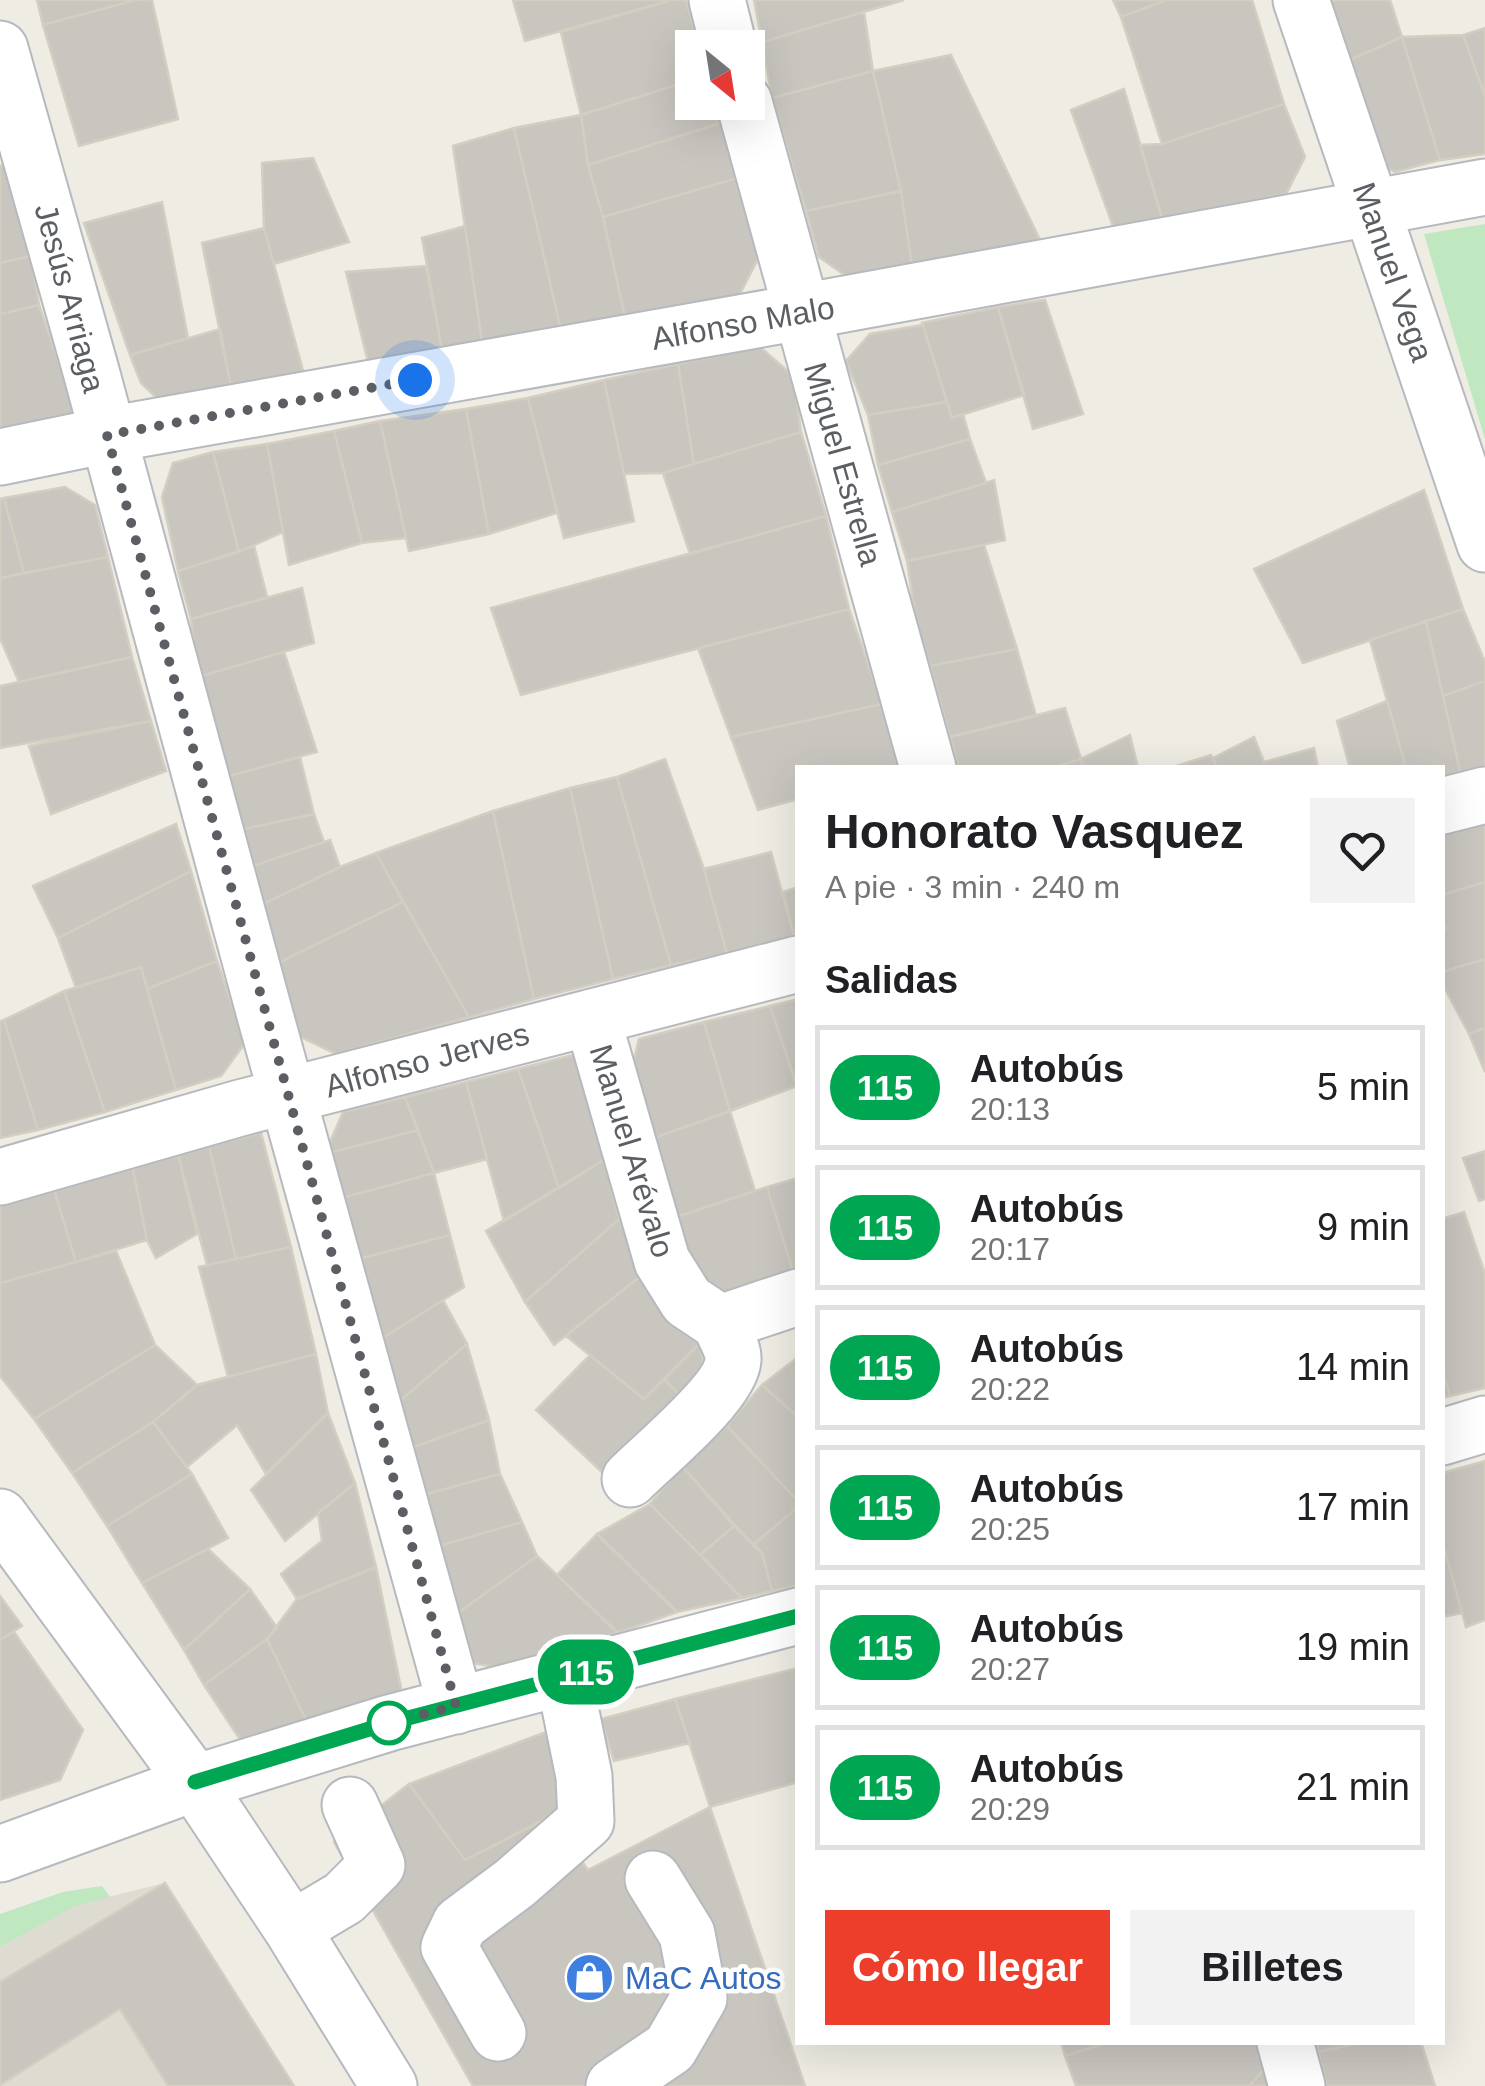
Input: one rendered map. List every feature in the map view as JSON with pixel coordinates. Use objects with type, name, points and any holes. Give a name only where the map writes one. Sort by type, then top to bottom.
[{"type":"street","points":[[716,0],[724,30]]},
{"type":"street","name":"Manuel Vega","points":[[1301,0],[1485,544]]},
{"type":"street","name":"Jesús Arriaga","points":[[0,49],[456,1706]]},
{"type":"street","name":"Miguel Estrella","points":[[749,120],[927,765]]},
{"type":"street","name":"Alfonso Malo","points":[[0,457],[1485,187]]},
{"type":"street","points":[[1445,805],[1485,795]]},
{"type":"street","name":"Alfonso Jerves","points":[[0,1177],[240,1108],[795,965]]},
{"type":"street","name":"Manuel Arévalo","points":[[592,1017],[662,1261],[688,1301],[720,1323]]},
{"type":"street","points":[[630,1478],[714,1397],[728,1378],[734,1358],[720,1323],[795,1297]]},
{"type":"street","points":[[1445,1436],[1485,1424]]},
{"type":"street","points":[[0,1517],[195,1782],[389,2086]]},
{"type":"street","points":[[0,1854],[195,1782],[389,1723],[795,1617]]},
{"type":"street","points":[[498,2033],[449,1947],[460,1924],[515,1884],[586,1822],[584,1776],[564,1678]]},
{"type":"street","points":[[292,1930],[344,1898],[377,1866],[350,1805]]},
{"type":"street","points":[[614,2086],[670,2048],[699,1998],[687,1934],[653,1879]]},
{"type":"street","points":[[1286,2045],[1297,2086]]},
{"type":"shaded area","points":[[165,1883],[294,2086],[0,2086],[0,1947],[75,1905]]},
{"type":"green space","points":[[1485,224],[1485,439],[1424,234]]},
{"type":"green space","points":[[102,1886],[110,1897],[75,1906],[0,1947],[0,1914],[63,1892]]},
{"type":"building","points":[[37,0],[135,0],[43,25]]},
{"type":"building","points":[[135,0],[152,0],[178,119],[79,146],[43,25]]},
{"type":"building","points":[[513,0],[672,0],[525,41]]},
{"type":"building","points":[[672,0],[686,0],[694,30],[675,30],[675,85],[581,115],[561,32]]},
{"type":"building","points":[[754,0],[904,0],[765,41],[765,30],[760,30]]},
{"type":"building","points":[[1113,0],[1167,0],[1121,17]]},
{"type":"building","points":[[1167,0],[1252,0],[1284,104],[1162,144],[1121,17]]},
{"type":"building","points":[[1390,0],[1402,37],[1343,63],[1325,3]]},
{"type":"building","points":[[864,12],[873,71],[772,98],[765,41]]},
{"type":"building","points":[[1485,28],[1485,96],[1463,35]]},
{"type":"building","points":[[1463,35],[1485,96],[1485,154],[1440,160],[1402,37]]},
{"type":"building","points":[[1402,37],[1440,160],[1395,172],[1377,163],[1343,63]]},
{"type":"building","points":[[951,55],[1041,242],[912,266],[901,191],[873,71]]},
{"type":"building","points":[[873,71],[901,191],[806,211],[772,98]]},
{"type":"building","points":[[675,85],[675,120],[721,123],[588,165],[581,115]]},
{"type":"building","points":[[1124,89],[1162,218],[1114,229],[1071,110]]},
{"type":"building","points":[[1284,104],[1305,157],[1286,194],[1162,218],[1140,145],[1162,144]]},
{"type":"building","points":[[581,115],[588,165],[626,322],[562,334],[514,128]]},
{"type":"building","points":[[721,123],[737,178],[603,217],[588,165]]},
{"type":"building","points":[[514,128],[562,334],[483,348],[453,146]]},
{"type":"building","points":[[313,158],[349,242],[274,264],[264,228],[262,163]]},
{"type":"building","points":[[8,164],[31,256],[0,263],[0,166]]},
{"type":"building","points":[[737,178],[759,257],[734,305],[626,322],[603,217]]},
{"type":"building","points":[[901,191],[912,266],[846,276],[819,257],[806,211]]},
{"type":"building","points":[[162,202],[188,338],[130,355],[84,223]]},
{"type":"building","points":[[465,226],[483,348],[443,355],[422,238]]},
{"type":"building","points":[[264,228],[305,378],[231,387],[202,243]]},
{"type":"building","points":[[31,256],[39,305],[0,314],[0,263]]},
{"type":"building","points":[[426,266],[443,355],[370,370],[346,272]]},
{"type":"building","points":[[1045,300],[1083,414],[1033,429],[998,307]]},
{"type":"building","points":[[39,305],[76,412],[57,432],[0,442],[0,314]]},
{"type":"building","points":[[998,307],[1024,395],[952,418],[922,323]]},
{"type":"building","points":[[923,325],[947,402],[868,415],[846,361],[870,334]]},
{"type":"building","points":[[220,329],[231,387],[161,402],[141,383],[130,355]]},
{"type":"building","points":[[760,347],[793,376],[801,432],[694,464],[678,364]]},
{"type":"building","points":[[678,364],[694,464],[663,473],[624,474],[604,380]]},
{"type":"building","points":[[604,380],[634,521],[564,538],[528,398]]},
{"type":"building","points":[[528,398],[557,513],[489,534],[466,409]]},
{"type":"building","points":[[947,402],[952,418],[963,414],[970,439],[878,465],[868,415]]},
{"type":"building","points":[[466,409],[489,534],[409,551],[380,421]]},
{"type":"building","points":[[380,421],[406,538],[362,543],[334,431]]},
{"type":"building","points":[[334,431],[362,543],[289,565],[267,444]]},
{"type":"building","points":[[801,432],[826,516],[690,554],[663,473]]},
{"type":"building","points":[[970,439],[986,483],[892,512],[878,465]]},
{"type":"building","points":[[267,444],[283,532],[239,552],[213,452]]},
{"type":"building","points":[[213,452],[239,552],[178,571],[162,497],[173,463]]},
{"type":"building","points":[[994,480],[1005,540],[907,561],[892,512]]},
{"type":"building","points":[[65,487],[95,505],[108,557],[24,573],[4,498]]},
{"type":"building","points":[[1424,490],[1463,609],[1303,663],[1254,569]]},
{"type":"building","points":[[4,498],[24,573],[0,578],[0,499]]},
{"type":"building","points":[[826,516],[849,609],[521,695],[491,608]]},
{"type":"building","points":[[984,545],[1017,649],[930,666],[917,626],[907,561]]},
{"type":"building","points":[[254,546],[267,597],[191,619],[178,571]]},
{"type":"building","points":[[108,557],[132,657],[19,682],[0,638],[0,578]]},
{"type":"building","points":[[302,588],[314,643],[198,677],[191,619]]},
{"type":"building","points":[[849,609],[882,704],[731,737],[698,648]]},
{"type":"building","points":[[1463,609],[1485,662],[1485,681],[1443,696],[1426,621]]},
{"type":"building","points":[[1426,621],[1461,775],[1445,779],[1445,765],[1405,765],[1370,640]]},
{"type":"building","points":[[1017,649],[1036,716],[950,737],[930,666]]},
{"type":"building","points":[[284,652],[317,752],[225,777],[198,677]]},
{"type":"building","points":[[132,657],[151,721],[0,748],[0,686]]},
{"type":"building","points":[[1485,681],[1485,768],[1461,775],[1443,696]]},
{"type":"building","points":[[1387,701],[1405,765],[1349,765],[1337,721]]},
{"type":"building","points":[[882,704],[903,765],[795,765],[795,800],[758,810],[731,737]]},
{"type":"building","points":[[1065,708],[1081,759],[1061,765],[958,765],[950,737]]},
{"type":"building","points":[[151,721],[166,771],[51,814],[29,746]]},
{"type":"building","points":[[1130,735],[1137,765],[1082,765],[1081,759]]},
{"type":"building","points":[[1254,737],[1264,762],[1314,748],[1317,765],[1216,765],[1213,758]]},
{"type":"building","points":[[1211,755],[1216,765],[1179,765]]},
{"type":"building","points":[[300,757],[314,814],[244,829],[225,777]]},
{"type":"building","points":[[665,759],[704,869],[727,954],[671,965],[617,777]]},
{"type":"building","points":[[1081,759],[1082,765],[1061,765]]},
{"type":"building","points":[[617,777],[671,965],[613,979],[570,788]]},
{"type":"building","points":[[570,788],[613,979],[534,999],[493,811]]},
{"type":"building","points":[[493,811],[534,999],[469,1017],[376,853]]},
{"type":"building","points":[[1485,813],[1485,882],[1445,894],[1445,825]]},
{"type":"building","points":[[314,814],[324,842],[250,867],[244,829]]},
{"type":"building","points":[[176,824],[191,871],[58,938],[33,886]]},
{"type":"building","points":[[330,840],[340,867],[261,905],[250,867]]},
{"type":"building","points":[[771,852],[794,936],[727,954],[704,869]]},
{"type":"building","points":[[376,853],[403,902],[274,965],[261,905]]},
{"type":"building","points":[[191,871],[217,961],[147,989],[141,967],[76,988],[58,938]]},
{"type":"building","points":[[1485,882],[1485,959],[1445,971],[1446,929],[1445,894]]},
{"type":"building","points":[[795,888],[794,936],[783,892]]},
{"type":"building","points":[[403,902],[469,1017],[336,1054],[288,1031],[274,965]]},
{"type":"building","points":[[1485,959],[1485,1028],[1469,1034],[1445,989],[1445,971]]},
{"type":"building","points":[[217,961],[245,1043],[221,1076],[176,1090],[147,989]]},
{"type":"building","points":[[141,967],[176,1090],[105,1112],[64,991]]},
{"type":"building","points":[[64,991],[105,1112],[38,1130],[4,1020]]},
{"type":"building","points":[[795,1000],[795,1081],[770,1006]]},
{"type":"building","points":[[770,1006],[795,1087],[730,1111],[704,1022]]},
{"type":"building","points":[[4,1020],[38,1130],[0,1138],[0,1021]]},
{"type":"building","points":[[704,1022],[730,1111],[651,1139],[630,1076],[639,1039]]},
{"type":"building","points":[[1485,1028],[1485,1072],[1469,1034]]},
{"type":"building","points":[[577,1054],[604,1160],[559,1188],[518,1069]]},
{"type":"building","points":[[518,1069],[559,1188],[504,1221],[466,1082]]},
{"type":"building","points":[[466,1082],[487,1159],[434,1173],[405,1097]]},
{"type":"building","points":[[405,1097],[418,1130],[325,1154],[343,1112]]},
{"type":"building","points":[[730,1111],[755,1191],[667,1220],[651,1139]]},
{"type":"building","points":[[418,1130],[434,1173],[342,1198],[325,1154]]},
{"type":"building","points":[[261,1133],[291,1247],[236,1259],[209,1146]]},
{"type":"building","points":[[209,1146],[236,1259],[207,1265],[178,1154]]},
{"type":"building","points":[[1485,1151],[1485,1199],[1479,1201],[1463,1158]]},
{"type":"building","points":[[178,1154],[197,1234],[156,1258],[147,1240],[132,1165]]},
{"type":"building","points":[[604,1160],[619,1219],[525,1302],[486,1231]]},
{"type":"building","points":[[132,1165],[147,1240],[76,1262],[53,1186]]},
{"type":"building","points":[[434,1173],[450,1235],[359,1259],[342,1198]]},
{"type":"building","points":[[795,1179],[795,1275],[794,1275],[767,1187]]},
{"type":"building","points":[[53,1186],[76,1262],[0,1283],[0,1199]]},
{"type":"building","points":[[767,1187],[794,1275],[727,1296],[682,1274],[667,1220]]},
{"type":"building","points":[[1464,1212],[1485,1274],[1485,1388],[1450,1396],[1445,1379],[1445,1218]]},
{"type":"building","points":[[619,1219],[642,1275],[554,1345],[525,1302]]},
{"type":"building","points":[[450,1235],[464,1287],[375,1343],[359,1259]]},
{"type":"building","points":[[291,1247],[316,1354],[228,1377],[199,1267]]},
{"type":"building","points":[[116,1251],[155,1345],[34,1419],[0,1376],[0,1283]]},
{"type":"building","points":[[642,1275],[700,1343],[644,1399],[566,1336]]},
{"type":"building","points":[[443,1300],[467,1344],[395,1405],[375,1343]]},
{"type":"building","points":[[700,1343],[704,1372],[686,1402],[664,1379]]},
{"type":"building","points":[[467,1344],[489,1420],[411,1448],[395,1405]]},
{"type":"building","points":[[155,1345],[197,1385],[153,1422],[72,1473],[34,1419]]},
{"type":"building","points":[[316,1354],[328,1413],[266,1474],[237,1425],[187,1467],[153,1422],[197,1385]]},
{"type":"building","points":[[590,1355],[644,1399],[664,1379],[686,1402],[604,1474],[536,1410]]},
{"type":"building","points":[[795,1359],[795,1414],[762,1385]]},
{"type":"building","points":[[762,1385],[795,1414],[795,1498],[727,1426]]},
{"type":"building","points":[[328,1413],[355,1483],[285,1541],[251,1490]]},
{"type":"building","points":[[489,1420],[500,1474],[423,1495],[411,1448]]},
{"type":"building","points":[[153,1422],[192,1474],[107,1526],[72,1473]]},
{"type":"building","points":[[727,1426],[795,1498],[795,1510],[753,1545],[682,1466]]},
{"type":"building","points":[[1485,1461],[1485,1620],[1466,1627],[1445,1551],[1445,1472]]},
{"type":"building","points":[[682,1466],[734,1526],[700,1555],[650,1504]]},
{"type":"building","points":[[192,1474],[228,1538],[142,1583],[107,1526]]},
{"type":"building","points":[[500,1474],[522,1522],[438,1546],[423,1495]]},
{"type":"building","points":[[355,1483],[376,1567],[297,1599],[281,1574],[322,1541],[318,1513]]},
{"type":"building","points":[[650,1504],[742,1598],[677,1612],[597,1534]]},
{"type":"building","points":[[795,1510],[795,1586],[772,1591],[762,1553],[753,1545]]},
{"type":"building","points":[[522,1522],[537,1556],[455,1615],[438,1546]]},
{"type":"building","points":[[734,1526],[762,1553],[772,1591],[742,1598],[700,1555]]},
{"type":"building","points":[[597,1534],[677,1612],[618,1633],[557,1575]]},
{"type":"building","points":[[208,1549],[250,1589],[184,1650],[142,1583]]},
{"type":"building","points":[[1445,1551],[1462,1613],[1445,1616]]},
{"type":"building","points":[[537,1556],[618,1633],[506,1669],[467,1662],[455,1615]]},
{"type":"building","points":[[376,1567],[402,1693],[307,1722],[267,1639],[297,1599]]},
{"type":"building","points":[[250,1589],[277,1628],[204,1685],[184,1650]]},
{"type":"building","points":[[0,1596],[22,1626],[0,1640]]},
{"type":"building","points":[[14,1632],[83,1730],[60,1780],[0,1800],[0,1640]]},
{"type":"building","points":[[267,1639],[307,1722],[245,1747],[204,1685]]},
{"type":"building","points":[[795,1669],[795,1783],[710,1807],[675,1699]]},
{"type":"building","points":[[675,1699],[690,1743],[614,1761],[601,1719]]},
{"type":"building","points":[[554,1729],[570,1806],[465,1860],[409,1784]]},
{"type":"building","name":"MaC Autos","points":[[409,1784],[465,1860],[550,1817],[588,1870],[710,1807],[805,2086],[473,2086],[334,1842]]},
{"type":"building","points":[[165,1883],[294,2086],[168,2086],[120,2009],[0,2085],[0,1982]]},
{"type":"building","points":[[1062,2045],[1100,2045],[1065,2056]]},
{"type":"building","points":[[1100,2045],[1261,2045],[1267,2066],[1249,2086],[1076,2086],[1065,2056]]},
{"type":"building","points":[[1317,2045],[1350,2045],[1318,2052]]},
{"type":"building","points":[[1350,2045],[1422,2045],[1435,2086],[1327,2086],[1318,2052]]},
{"type":"building","points":[[1267,2066],[1273,2086],[1249,2086]]},
{"type":"bus line","name":"115","points":[[195,1782],[389,1723],[795,1617]]},
{"type":"place","name":"MaC Autos","points":[[590,1978]]},
{"type":"route","points":[[389,1723],[456,1706],[107,435],[415,380]]}]
